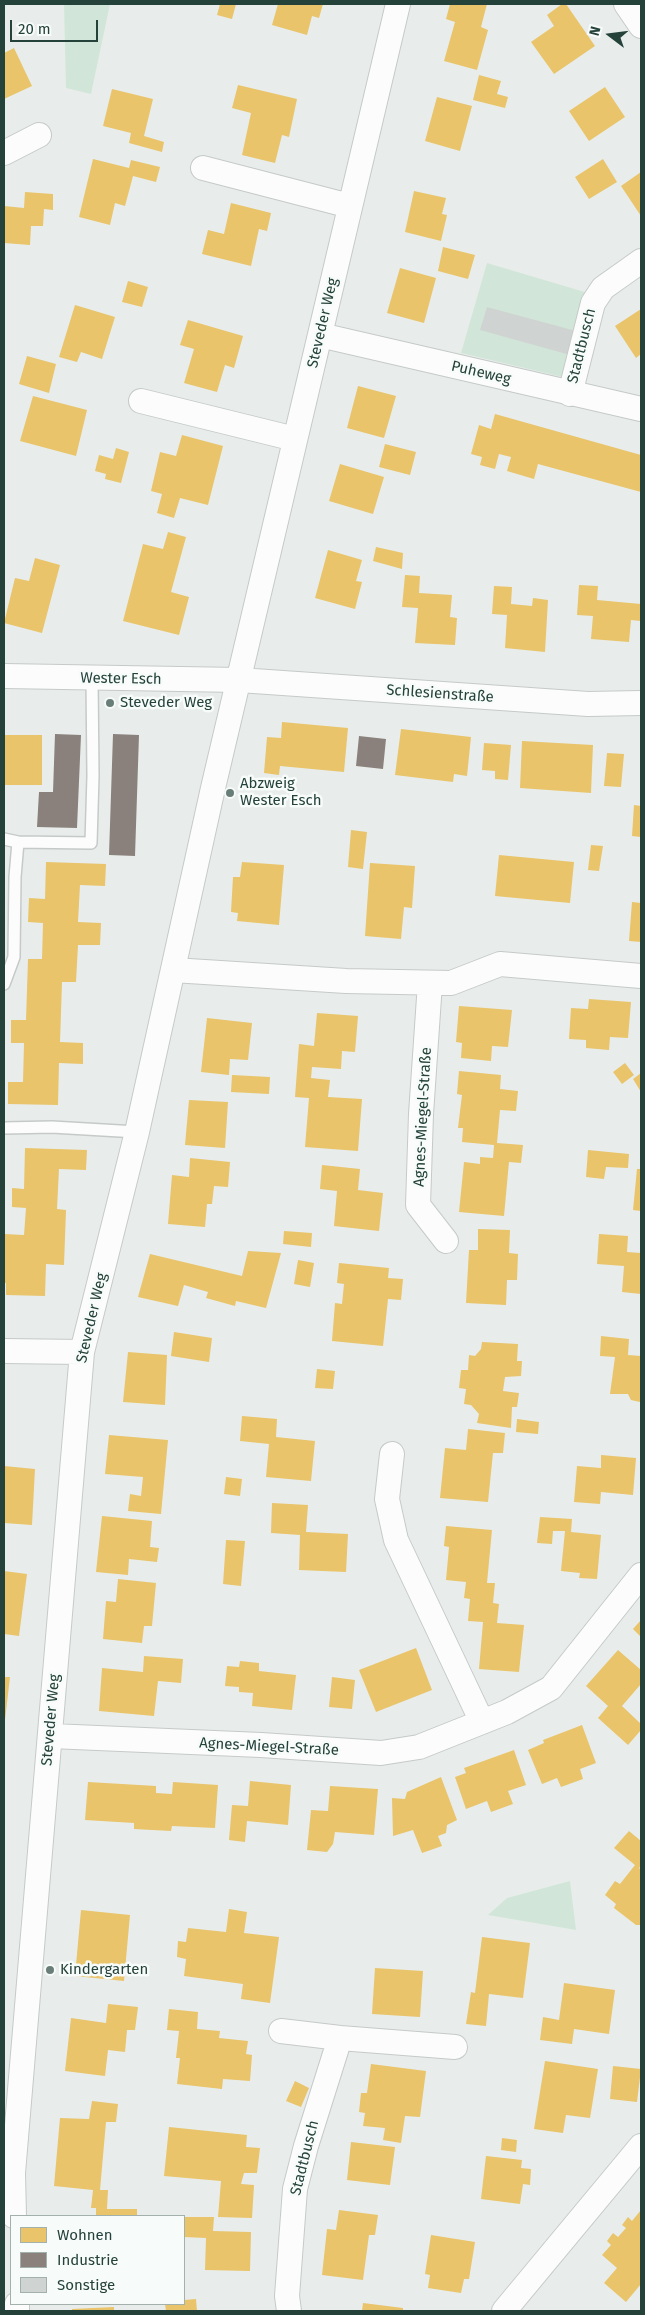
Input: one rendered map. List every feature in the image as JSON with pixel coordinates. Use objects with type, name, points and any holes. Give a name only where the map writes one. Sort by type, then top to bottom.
[{"type":"street","name":"Steveder Weg","points":[[14,2215],[13,2173],[82,1352],[137,1132],[213,788],[398,4]]},
{"type":"street","points":[[626,4],[641,26]]},
{"type":"street","points":[[4,152],[40,135]]},
{"type":"street","points":[[203,168],[350,206]]},
{"type":"street","name":"Stadtbusch","points":[[570,394],[593,303],[603,288],[641,261]]},
{"type":"street","name":"Puheweg","points":[[320,335],[641,409]]},
{"type":"street","points":[[141,401],[295,439]]},
{"type":"street","name":"Wester Esch","points":[[4,676],[239,680]]},
{"type":"street","name":"Schlesienstraße","points":[[239,680],[588,704],[641,703]]},
{"type":"street","points":[[173,970],[346,981],[451,983],[500,964],[641,976]]},
{"type":"street","name":"Agnes-Miegel-Straße","points":[[430,983],[421,1114],[418,1205],[446,1241]]},
{"type":"street","points":[[4,1351],[82,1352]]},
{"type":"street","points":[[392,1454],[387,1499],[396,1540],[482,1722]]},
{"type":"street","name":"Agnes-Miegel-Straße","points":[[50,1736],[261,1745],[381,1753],[419,1748],[507,1712],[551,1688],[641,1575]]},
{"type":"street","points":[[281,2031],[340,2038],[455,2047]]},
{"type":"street","name":"Stadtbusch","points":[[289,2311],[287,2296],[295,2188],[306,2146],[340,2038]]},
{"type":"street","points":[[504,2311],[641,2146]]},
{"type":"lane","points":[[4,839],[18,842],[91,843],[93,776],[92,678]]},
{"type":"lane","points":[[4,984],[14,957],[15,878],[18,842]]},
{"type":"lane","points":[[4,1128],[52,1127],[137,1132]]},
{"type":"green space","points":[[64,4],[110,4],[91,94],[66,88]]},
{"type":"green space","points":[[487,263],[588,293],[567,378],[461,353]]},
{"type":"green space","points":[[570,1881],[576,1930],[488,1915],[507,1898]]},
{"type":"building: Wohnen","points":[[220,4],[236,4],[232,19],[217,15]]},
{"type":"building: Wohnen","points":[[278,4],[323,4],[319,18],[312,16],[307,35],[272,25]]},
{"type":"building: Wohnen","points":[[450,4],[487,4],[481,27],[488,30],[477,70],[444,61],[455,22],[446,19]]},
{"type":"building: Wohnen","points":[[562,4],[566,4],[595,46],[554,74],[531,42],[554,26],[547,15]]},
{"type":"building: Wohnen","points":[[14,48],[32,86],[4,99],[4,53]]},
{"type":"building: Wohnen","points":[[479,75],[501,81],[497,94],[508,97],[505,108],[473,100]]},
{"type":"building: Wohnen","points":[[238,85],[297,99],[289,137],[282,135],[275,163],[242,155],[251,113],[232,108]]},
{"type":"building: Wohnen","points":[[605,87],[625,117],[589,141],[569,111]]},
{"type":"building: Wohnen","points":[[112,89],[153,99],[144,136],[164,142],[162,152],[129,143],[131,133],[103,126]]},
{"type":"building: Wohnen","points":[[437,97],[472,106],[460,151],[425,141]]},
{"type":"building: Wohnen","points":[[93,159],[129,168],[131,160],[160,167],[156,182],[133,176],[125,206],[115,203],[110,225],[79,217]]},
{"type":"building: Wohnen","points":[[603,159],[617,182],[589,199],[575,177]]},
{"type":"building: Wohnen","points":[[641,172],[641,216],[621,186]]},
{"type":"building: Wohnen","points":[[414,191],[446,198],[442,214],[447,215],[441,241],[405,232]]},
{"type":"building: Wohnen","points":[[25,192],[53,194],[53,210],[44,209],[43,226],[31,226],[30,245],[4,243],[4,206],[24,208]]},
{"type":"building: Wohnen","points":[[231,203],[271,213],[267,231],[259,229],[251,266],[202,254],[208,230],[224,234]]},
{"type":"building: Wohnen","points":[[443,247],[475,255],[468,279],[438,271]]},
{"type":"building: Wohnen","points":[[400,268],[436,278],[424,323],[387,313]]},
{"type":"building: Wohnen","points":[[128,281],[148,287],[142,307],[122,302]]},
{"type":"building: Wohnen","points":[[75,305],[115,317],[102,359],[81,352],[77,362],[59,357]]},
{"type":"building: Wohnen","points":[[641,309],[641,354],[636,358],[615,326]]},
{"type":"building: Wohnen","points":[[188,320],[243,336],[234,368],[225,365],[217,392],[184,383],[194,349],[180,345]]},
{"type":"building: Wohnen","points":[[27,356],[56,364],[49,393],[19,384]]},
{"type":"building: Wohnen","points":[[358,386],[396,396],[384,438],[347,428]]},
{"type":"building: Wohnen","points":[[33,396],[87,410],[76,456],[20,441]]},
{"type":"building: Wohnen","points":[[495,414],[641,455],[641,492],[538,464],[534,479],[507,471],[511,457],[499,454],[495,469],[480,465],[482,457],[471,454],[479,425],[491,429]]},
{"type":"building: Wohnen","points":[[182,435],[223,446],[208,505],[180,498],[174,518],[157,513],[162,494],[151,491],[160,452],[176,456]]},
{"type":"building: Wohnen","points":[[385,444],[416,452],[410,475],[379,467]]},
{"type":"building: Wohnen","points":[[116,448],[129,452],[121,483],[105,479],[106,474],[95,471],[99,455],[113,459]]},
{"type":"building: Wohnen","points":[[340,464],[384,477],[373,514],[329,501]]},
{"type":"building: Wohnen","points":[[168,532],[186,537],[171,592],[189,597],[179,635],[123,621],[143,544],[163,549]]},
{"type":"building: Wohnen","points":[[376,547],[403,553],[402,569],[373,561]]},
{"type":"building: Wohnen","points":[[328,550],[362,560],[356,581],[362,582],[355,609],[315,598]]},
{"type":"building: Wohnen","points":[[35,558],[60,565],[42,633],[4,623],[15,578],[29,581]]},
{"type":"building: Wohnen","points":[[405,575],[420,576],[419,593],[452,595],[450,617],[457,618],[455,645],[415,643],[418,608],[402,607]]},
{"type":"building: Wohnen","points":[[579,585],[598,586],[597,600],[641,604],[641,621],[631,620],[629,642],[591,639],[593,616],[577,615]]},
{"type":"building: Wohnen","points":[[494,586],[512,587],[511,604],[532,606],[533,598],[548,600],[545,652],[505,648],[507,615],[492,614]]},
{"type":"building: Wohnen","points":[[282,722],[348,728],[344,772],[280,766],[279,775],[264,773],[267,737],[281,738]]},
{"type":"building: Wohnen","points":[[401,729],[471,737],[467,776],[454,774],[453,782],[395,775]]},
{"type":"building: Wohnen","points":[[4,735],[42,735],[42,785],[4,785]]},
{"type":"building: Wohnen","points":[[522,741],[593,745],[591,793],[520,788]]},
{"type":"building: Wohnen","points":[[484,743],[511,745],[508,780],[495,779],[495,771],[482,770]]},
{"type":"building: Wohnen","points":[[607,753],[624,754],[621,787],[604,786]]},
{"type":"building: Wohnen","points":[[634,805],[641,806],[641,837],[632,836]]},
{"type":"building: Wohnen","points":[[351,830],[367,832],[363,869],[348,867]]},
{"type":"building: Wohnen","points":[[591,845],[603,846],[599,871],[588,870]]},
{"type":"building: Wohnen","points":[[499,855],[574,862],[570,903],[495,896]]},
{"type":"building: Wohnen","points":[[46,862],[106,864],[105,886],[80,885],[78,922],[101,923],[100,945],[78,945],[76,982],[62,982],[60,1042],[83,1043],[83,1064],[59,1063],[58,1105],[8,1104],[8,1082],[23,1082],[24,1043],[11,1043],[11,1020],[26,1020],[28,959],[42,959],[43,923],[28,922],[29,898],[45,899]]},
{"type":"building: Wohnen","points":[[242,862],[284,865],[279,925],[237,921],[238,913],[231,912],[233,877],[240,877]]},
{"type":"building: Wohnen","points":[[370,863],[415,866],[412,908],[404,907],[401,939],[365,936]]},
{"type":"building: Wohnen","points":[[632,902],[641,903],[641,942],[629,941]]},
{"type":"building: Wohnen","points":[[589,999],[631,1002],[628,1038],[610,1037],[609,1050],[586,1048],[586,1040],[569,1039],[571,1008],[588,1009]]},
{"type":"building: Wohnen","points":[[459,1006],[512,1010],[508,1047],[492,1046],[491,1061],[461,1058],[462,1043],[456,1042]]},
{"type":"building: Wohnen","points":[[317,1013],[358,1016],[355,1052],[342,1051],[341,1069],[312,1067],[311,1078],[330,1080],[328,1097],[362,1099],[358,1151],[305,1147],[309,1098],[295,1097],[299,1044],[314,1046]]},
{"type":"building: Wohnen","points":[[207,1018],[252,1023],[248,1060],[230,1059],[229,1075],[201,1072]]},
{"type":"building: Wohnen","points":[[625,1063],[634,1075],[622,1084],[613,1072]]},
{"type":"building: Wohnen","points":[[459,1071],[501,1075],[500,1089],[518,1091],[516,1111],[500,1110],[497,1143],[523,1145],[521,1163],[509,1162],[504,1216],[459,1212],[464,1162],[480,1164],[480,1157],[493,1158],[494,1145],[462,1142],[463,1128],[458,1128],[462,1095],[457,1094]]},
{"type":"building: Wohnen","points":[[641,1073],[641,1092],[633,1079]]},
{"type":"building: Wohnen","points":[[232,1075],[270,1077],[269,1094],[231,1092]]},
{"type":"building: Wohnen","points":[[189,1100],[228,1102],[225,1148],[185,1145]]},
{"type":"building: Wohnen","points":[[25,1148],[87,1150],[86,1170],[59,1169],[57,1209],[66,1210],[64,1265],[46,1264],[45,1296],[6,1295],[6,1283],[4,1283],[4,1234],[24,1235],[26,1208],[12,1207],[12,1188],[24,1189]]},
{"type":"building: Wohnen","points":[[588,1150],[629,1154],[628,1168],[606,1167],[604,1179],[586,1177]]},
{"type":"building: Wohnen","points":[[190,1158],[230,1162],[228,1187],[214,1186],[212,1204],[207,1204],[205,1227],[168,1224],[172,1175],[189,1177]]},
{"type":"building: Wohnen","points":[[322,1165],[360,1169],[358,1190],[383,1193],[379,1231],[334,1226],[337,1191],[320,1189]]},
{"type":"building: Wohnen","points":[[637,1169],[641,1169],[641,1211],[633,1210]]},
{"type":"building: Wohnen","points":[[478,1229],[510,1230],[509,1253],[518,1254],[517,1280],[507,1280],[506,1305],[466,1303],[469,1250],[478,1250]]},
{"type":"building: Wohnen","points":[[284,1231],[312,1233],[311,1247],[283,1244]]},
{"type":"building: Wohnen","points":[[599,1234],[628,1236],[627,1252],[641,1253],[641,1294],[622,1292],[624,1266],[597,1264]]},
{"type":"building: Wohnen","points":[[248,1251],[281,1253],[266,1308],[236,1301],[235,1306],[206,1298],[208,1292],[184,1285],[178,1306],[138,1297],[150,1254],[242,1276]]},
{"type":"building: Wohnen","points":[[298,1260],[314,1263],[310,1287],[294,1284]]},
{"type":"building: Wohnen","points":[[339,1263],[389,1268],[388,1278],[403,1279],[401,1300],[388,1299],[383,1346],[332,1341],[335,1303],[342,1304],[344,1284],[337,1283]]},
{"type":"building: Wohnen","points":[[174,1332],[212,1338],[209,1362],[171,1356]]},
{"type":"building: Wohnen","points":[[601,1336],[629,1339],[628,1355],[641,1356],[640,1402],[631,1400],[628,1394],[610,1394],[615,1357],[600,1356]]},
{"type":"building: Wohnen","points":[[482,1342],[518,1344],[517,1361],[522,1361],[521,1376],[505,1377],[503,1391],[519,1393],[517,1407],[512,1407],[511,1428],[477,1423],[479,1414],[471,1405],[464,1404],[466,1389],[459,1388],[461,1370],[468,1370],[469,1355],[475,1356],[481,1349]]},
{"type":"building: Wohnen","points":[[128,1352],[167,1355],[165,1405],[123,1402]]},
{"type":"building: Wohnen","points":[[317,1369],[335,1371],[333,1389],[315,1388]]},
{"type":"building: Wohnen","points":[[242,1416],[277,1419],[276,1437],[315,1441],[311,1481],[266,1477],[269,1444],[240,1441]]},
{"type":"building: Wohnen","points":[[517,1419],[539,1422],[538,1434],[516,1432]]},
{"type":"building: Wohnen","points":[[468,1429],[505,1433],[503,1453],[493,1453],[488,1502],[440,1498],[445,1448],[466,1450]]},
{"type":"building: Wohnen","points":[[109,1435],[168,1440],[161,1514],[128,1511],[130,1494],[141,1496],[143,1477],[105,1474]]},
{"type":"building: Wohnen","points":[[601,1455],[636,1458],[633,1495],[601,1492],[600,1504],[574,1502],[577,1466],[601,1468]]},
{"type":"building: Wohnen","points":[[4,1466],[35,1469],[32,1525],[4,1523]]},
{"type":"building: Wohnen","points":[[226,1477],[242,1479],[240,1496],[224,1494]]},
{"type":"building: Wohnen","points":[[272,1503],[308,1505],[306,1532],[348,1534],[346,1572],[299,1570],[300,1535],[271,1533]]},
{"type":"building: Wohnen","points":[[102,1516],[152,1521],[150,1547],[159,1548],[157,1562],[129,1559],[128,1575],[96,1572]]},
{"type":"building: Wohnen","points":[[540,1517],[572,1519],[571,1532],[601,1535],[597,1579],[579,1578],[580,1573],[561,1571],[565,1531],[553,1531],[552,1544],[537,1543]]},
{"type":"building: Wohnen","points":[[446,1526],[492,1530],[487,1583],[495,1583],[493,1603],[499,1604],[497,1623],[524,1625],[519,1672],[479,1669],[483,1622],[468,1621],[470,1599],[464,1598],[466,1582],[446,1580],[449,1547],[444,1546]]},
{"type":"building: Wohnen","points":[[226,1540],[245,1541],[241,1586],[223,1584]]},
{"type":"building: Wohnen","points":[[4,1571],[27,1574],[19,1636],[4,1634]]},
{"type":"building: Wohnen","points":[[118,1579],[156,1583],[152,1626],[144,1626],[142,1643],[103,1639],[106,1601],[116,1602]]},
{"type":"building: Wohnen","points":[[641,1620],[641,1637],[633,1629]]},
{"type":"building: Wohnen","points":[[416,1648],[432,1690],[376,1712],[359,1670]]},
{"type":"building: Wohnen","points":[[618,1650],[641,1670],[641,1684],[622,1706],[641,1724],[641,1730],[628,1745],[598,1718],[608,1706],[586,1686]]},
{"type":"building: Wohnen","points":[[144,1656],[183,1659],[181,1683],[158,1681],[154,1716],[99,1711],[102,1668],[143,1672]]},
{"type":"building: Wohnen","points":[[240,1661],[259,1663],[259,1671],[296,1675],[292,1710],[252,1706],[253,1693],[239,1692],[239,1687],[225,1686],[227,1666],[239,1667]]},
{"type":"building: Wohnen","points":[[4,1677],[10,1677],[5,1720],[4,1720]]},
{"type":"building: Wohnen","points":[[332,1677],[355,1680],[352,1709],[329,1707]]},
{"type":"building: Wohnen","points":[[582,1725],[596,1763],[580,1769],[583,1779],[561,1787],[557,1778],[542,1784],[528,1750],[544,1743],[543,1740]]},
{"type":"building: Wohnen","points":[[514,1750],[526,1785],[508,1791],[513,1804],[491,1812],[487,1801],[466,1809],[455,1777],[466,1773],[464,1768]]},
{"type":"building: Wohnen","points":[[441,1777],[457,1820],[447,1825],[446,1833],[438,1836],[442,1846],[422,1853],[413,1830],[393,1836],[392,1798],[405,1799],[407,1792]]},
{"type":"building: Wohnen","points":[[250,1781],[291,1785],[288,1825],[247,1821],[245,1842],[229,1840],[232,1805],[248,1806]]},
{"type":"building: Wohnen","points":[[88,1782],[156,1786],[156,1793],[172,1794],[173,1782],[218,1785],[215,1828],[172,1826],[171,1831],[134,1829],[134,1823],[85,1820]]},
{"type":"building: Wohnen","points":[[330,1786],[378,1789],[374,1835],[335,1832],[333,1844],[327,1852],[307,1850],[311,1810],[328,1811]]},
{"type":"building: Wohnen","points":[[629,1831],[641,1841],[641,1866],[639,1868],[641,1870],[641,1925],[636,1925],[614,1908],[616,1904],[605,1895],[615,1881],[620,1884],[635,1865],[614,1848]]},
{"type":"building: Wohnen","points":[[229,1909],[247,1912],[244,1933],[279,1937],[270,2003],[241,1999],[243,1984],[184,1976],[186,1959],[177,1957],[178,1941],[186,1942],[188,1928],[226,1932]]},
{"type":"building: Wohnen","points":[[81,1910],[130,1915],[124,1981],[75,1976]]},
{"type":"building: Wohnen","points":[[482,1937],[530,1943],[523,1998],[489,1994],[486,2026],[466,2024],[471,1992],[475,1993]]},
{"type":"building: Wohnen","points":[[375,1968],[423,1971],[420,2017],[372,2014]]},
{"type":"building: Wohnen","points":[[564,1983],[615,1990],[609,2034],[574,2029],[572,2044],[540,2040],[543,2017],[559,2020]]},
{"type":"building: Wohnen","points":[[108,2004],[138,2007],[135,2030],[127,2030],[125,2052],[108,2050],[105,2076],[65,2071],[71,2018],[106,2023]]},
{"type":"building: Wohnen","points":[[169,2009],[198,2012],[197,2029],[220,2031],[219,2038],[248,2041],[246,2054],[252,2055],[250,2081],[223,2079],[222,2089],[177,2084],[180,2058],[176,2058],[179,2031],[167,2030]]},
{"type":"building: Wohnen","points":[[545,2061],[598,2069],[590,2118],[566,2115],[563,2133],[534,2129]]},
{"type":"building: Wohnen","points":[[371,2064],[426,2071],[420,2117],[405,2116],[401,2143],[383,2140],[385,2128],[363,2126],[365,2113],[359,2112],[361,2093],[367,2093]]},
{"type":"building: Wohnen","points":[[613,2066],[641,2069],[637,2102],[610,2099]]},
{"type":"building: Wohnen","points":[[295,2081],[309,2088],[301,2107],[286,2101]]},
{"type":"building: Wohnen","points":[[92,2101],[118,2104],[116,2122],[106,2122],[100,2190],[108,2190],[107,2209],[137,2209],[137,2215],[96,2215],[96,2208],[91,2208],[93,2190],[54,2186],[60,2118],[89,2119]]},
{"type":"building: Wohnen","points":[[169,2127],[247,2135],[246,2147],[260,2148],[257,2173],[244,2173],[241,2184],[254,2185],[252,2218],[218,2217],[221,2181],[164,2176]]},
{"type":"building: Wohnen","points":[[502,2138],[517,2140],[516,2152],[501,2150]]},
{"type":"building: Wohnen","points":[[351,2142],[395,2147],[390,2185],[347,2180]]},
{"type":"building: Wohnen","points":[[486,2156],[522,2160],[521,2168],[531,2169],[530,2185],[523,2184],[520,2204],[481,2199]]},
{"type":"building: Wohnen","points":[[339,2210],[378,2215],[375,2235],[369,2235],[363,2280],[322,2275],[327,2229],[336,2230]]},
{"type":"building: Wohnen","points":[[641,2210],[641,2284],[626,2302],[604,2283],[617,2268],[602,2255],[611,2245],[607,2241],[613,2233],[618,2237],[626,2228],[622,2225],[628,2217],[632,2221]]},
{"type":"building: Wohnen","points":[[185,2217],[214,2217],[213,2231],[251,2232],[250,2271],[205,2270],[206,2238],[185,2237]]},
{"type":"building: Wohnen","points":[[431,2235],[475,2242],[469,2279],[464,2279],[461,2293],[428,2288],[430,2275],[425,2274]]},
{"type":"building: Wohnen","points":[[196,2299],[197,2311],[166,2311],[165,2305],[185,2305],[185,2300]]},
{"type":"building: Wohnen","points":[[363,2303],[403,2308],[403,2311],[362,2311]]},
{"type":"building: Wohnen","points":[[114,2307],[114,2311],[72,2311],[72,2309]]},
{"type":"building: Industrie","points":[[55,734],[81,735],[77,828],[37,827],[39,792],[53,792]]},
{"type":"building: Industrie","points":[[113,734],[139,735],[135,856],[109,855]]},
{"type":"building: Industrie","points":[[359,736],[386,739],[383,769],[356,766]]},
{"type":"building: Sonstige","points":[[487,307],[576,331],[570,355],[480,330]]},
{"type":"place","name":"Steveder Weg","points":[[110,703]]},
{"type":"place","name":"Abzweig Wester Esch","points":[[230,793]]},
{"type":"place","name":"Kindergarten","points":[[50,1970]]}]
